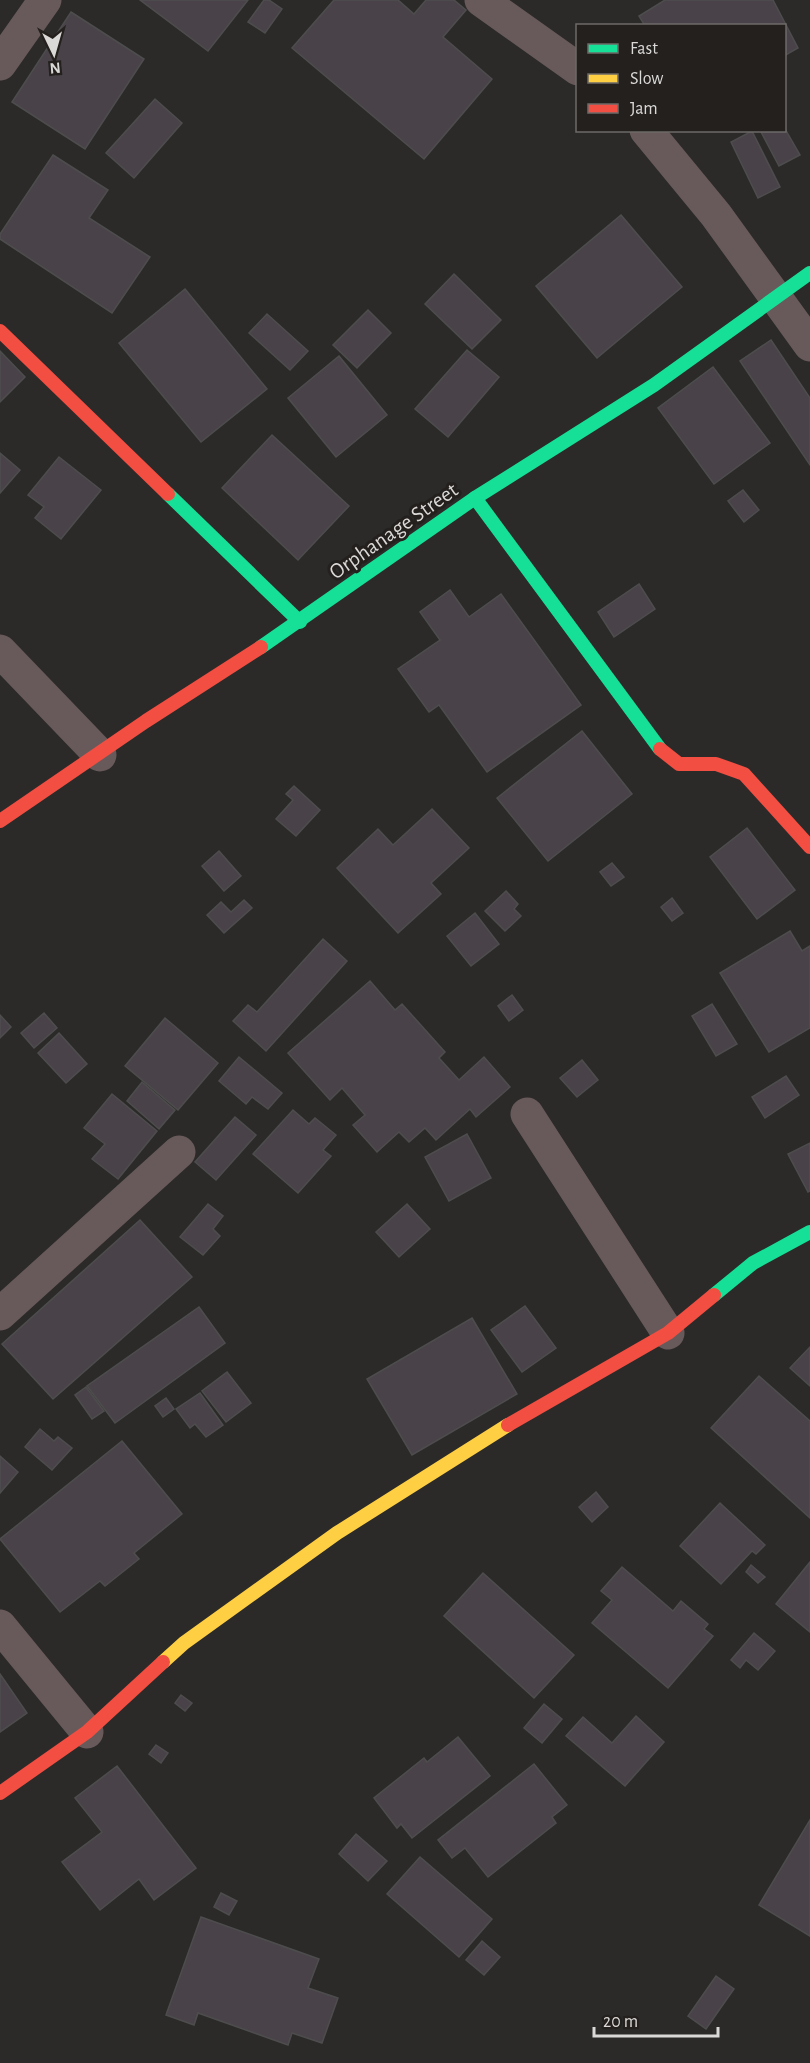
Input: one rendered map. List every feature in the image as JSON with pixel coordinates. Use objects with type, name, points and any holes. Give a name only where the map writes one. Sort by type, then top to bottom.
[{"type":"street","points":[[0,64],[45,0]]},
{"type":"street","points":[[480,0],[576,68]]},
{"type":"street","points":[[648,132],[716,214],[774,298],[810,345]]},
{"type":"street","name":"Orphanage Street","points":[[0,821],[100,755],[146,721],[300,622],[475,498],[654,385],[810,273]]},
{"type":"street","points":[[0,331],[300,622]]},
{"type":"street","points":[[475,498],[658,747],[679,764],[716,764],[744,774],[810,847]]},
{"type":"street","points":[[0,651],[100,755]]},
{"type":"street","points":[[527,1114],[668,1333]]},
{"type":"street","points":[[0,1314],[179,1152]]},
{"type":"street","points":[[0,1793],[87,1732],[184,1643],[337,1533],[525,1414],[668,1333],[753,1263],[810,1232]]},
{"type":"street","points":[[0,1626],[87,1732]]},
{"type":"building","points":[[140,0],[248,0],[208,51]]},
{"type":"building","points":[[264,0],[269,0],[282,9],[265,33],[248,22]]},
{"type":"building","points":[[334,0],[398,0],[414,14],[426,0],[454,0],[466,10],[443,37],[492,79],[424,159],[292,48]]},
{"type":"building","points":[[665,0],[773,0],[786,24],[644,24],[639,16]]},
{"type":"building","points":[[71,12],[144,59],[85,149],[12,102]]},
{"type":"building","points":[[786,25],[798,48],[786,55]]},
{"type":"building","points":[[155,99],[182,123],[134,178],[106,153]]},
{"type":"building","points":[[786,130],[800,155],[779,166],[761,132]]},
{"type":"building","points":[[752,132],[780,187],[758,198],[731,142]]},
{"type":"building","points":[[53,155],[108,190],[89,218],[150,257],[112,313],[0,239],[0,234]]},
{"type":"building","points":[[621,215],[682,287],[597,358],[536,286]]},
{"type":"building","points":[[454,274],[501,320],[472,349],[425,304]]},
{"type":"building","points":[[185,289],[267,389],[201,442],[119,343]]},
{"type":"building","points":[[368,310],[391,333],[357,368],[333,345]]},
{"type":"building","points":[[267,314],[308,351],[290,370],[249,333]]},
{"type":"building","points":[[771,340],[810,398],[810,465],[740,361]]},
{"type":"building","points":[[467,350],[499,377],[448,437],[415,409]]},
{"type":"building","points":[[0,351],[25,377],[0,402]]},
{"type":"building","points":[[339,356],[387,415],[336,457],[288,398]]},
{"type":"building","points":[[713,367],[770,443],[714,484],[658,408]]},
{"type":"building","points":[[272,435],[349,506],[298,560],[222,488]]},
{"type":"building","points":[[0,453],[20,470],[0,493]]},
{"type":"building","points":[[59,457],[101,490],[61,539],[35,518],[44,507],[28,495]]},
{"type":"building","points":[[743,490],[759,510],[744,522],[728,501]]},
{"type":"building","points":[[639,584],[655,609],[614,637],[598,612]]},
{"type":"building","points":[[450,590],[469,617],[501,594],[581,705],[487,772],[439,705],[429,712],[398,669],[440,640],[420,612]]},
{"type":"building","points":[[582,731],[632,794],[548,861],[497,798]]},
{"type":"building","points":[[294,786],[320,810],[296,836],[276,819],[293,800],[286,794]]},
{"type":"building","points":[[432,809],[469,848],[431,883],[441,894],[398,933],[337,868],[378,829],[393,845]]},
{"type":"building","points":[[747,828],[795,890],[757,919],[710,857]]},
{"type":"building","points":[[219,851],[241,876],[224,891],[202,866]]},
{"type":"building","points":[[612,863],[624,877],[611,886],[600,872]]},
{"type":"building","points":[[506,891],[518,904],[514,909],[521,916],[505,931],[485,911]]},
{"type":"building","points":[[672,898],[683,913],[672,921],[661,907]]},
{"type":"building","points":[[244,900],[252,908],[224,933],[207,915],[221,902],[231,912]]},
{"type":"building","points":[[475,913],[499,944],[471,966],[447,936]]},
{"type":"building","points":[[790,931],[802,951],[810,946],[810,1028],[769,1052],[720,973]]},
{"type":"building","points":[[323,939],[347,961],[266,1051],[233,1021],[248,1005],[257,1012]]},
{"type":"building","points":[[370,981],[395,1010],[402,1004],[445,1052],[439,1058],[459,1080],[484,1057],[510,1087],[476,1117],[470,1109],[436,1140],[425,1128],[409,1142],[399,1132],[377,1152],[353,1125],[365,1115],[342,1088],[330,1100],[288,1053]]},
{"type":"building","points":[[512,995],[523,1010],[509,1021],[498,1006]]},
{"type":"building","points":[[712,1004],[737,1044],[716,1056],[692,1016]]},
{"type":"building","points":[[44,1013],[57,1028],[34,1048],[21,1033]]},
{"type":"building","points":[[0,1015],[11,1027],[0,1038]]},
{"type":"building","points":[[165,1018],[218,1063],[178,1110],[125,1066]]},
{"type":"building","points":[[59,1033],[87,1064],[66,1083],[38,1053]]},
{"type":"building","points":[[239,1057],[282,1093],[268,1109],[252,1097],[246,1104],[219,1081]]},
{"type":"building","points":[[582,1060],[598,1080],[577,1097],[560,1078]]},
{"type":"building","points":[[786,1076],[799,1095],[765,1118],[752,1097]]},
{"type":"building","points":[[142,1082],[175,1110],[159,1129],[127,1101]]},
{"type":"building","points":[[112,1094],[157,1131],[118,1179],[92,1159],[105,1144],[84,1128]]},
{"type":"building","points":[[293,1110],[309,1124],[315,1118],[336,1135],[323,1150],[331,1156],[298,1193],[253,1154]]},
{"type":"building","points":[[235,1117],[256,1135],[216,1180],[195,1162]]},
{"type":"building","points":[[467,1134],[491,1178],[449,1201],[425,1157]]},
{"type":"building","points":[[810,1143],[810,1191],[808,1192],[788,1154]]},
{"type":"building","points":[[208,1204],[223,1216],[213,1229],[220,1236],[203,1255],[180,1237]]},
{"type":"building","points":[[407,1204],[430,1229],[399,1257],[376,1232]]},
{"type":"building","points":[[140,1220],[192,1277],[53,1399],[2,1344]]},
{"type":"building","points":[[525,1306],[556,1348],[522,1372],[491,1330]]},
{"type":"building","points":[[199,1307],[225,1343],[115,1423],[87,1386]]},
{"type":"building","points":[[472,1318],[517,1394],[412,1455],[367,1379]]},
{"type":"building","points":[[810,1347],[810,1386],[790,1368]]},
{"type":"building","points":[[227,1372],[251,1403],[226,1422],[202,1391]]},
{"type":"building","points":[[759,1376],[810,1421],[810,1518],[711,1428]]},
{"type":"building","points":[[86,1387],[104,1411],[92,1419],[75,1395]]},
{"type":"building","points":[[200,1393],[223,1425],[206,1437],[195,1424],[190,1428],[176,1409]]},
{"type":"building","points":[[166,1398],[174,1409],[163,1417],[155,1406]]},
{"type":"building","points":[[40,1429],[54,1441],[58,1437],[72,1448],[52,1470],[25,1447]]},
{"type":"building","points":[[122,1441],[182,1514],[134,1553],[139,1559],[105,1586],[100,1581],[60,1612],[0,1539]]},
{"type":"building","points":[[0,1456],[18,1472],[0,1493]]},
{"type":"building","points":[[596,1492],[608,1507],[592,1522],[579,1507]]},
{"type":"building","points":[[720,1503],[765,1545],[756,1554],[752,1551],[721,1584],[680,1546]]},
{"type":"building","points":[[810,1562],[810,1632],[776,1604]]},
{"type":"building","points":[[751,1565],[765,1577],[758,1583],[746,1572]]},
{"type":"building","points":[[622,1567],[673,1611],[681,1601],[708,1624],[704,1629],[713,1636],[668,1688],[592,1623],[612,1600],[601,1591]]},
{"type":"building","points":[[483,1573],[574,1655],[534,1698],[444,1616]]},
{"type":"building","points":[[754,1633],[775,1651],[758,1670],[746,1660],[740,1668],[731,1660]]},
{"type":"building","points":[[0,1674],[27,1713],[0,1732]]},
{"type":"building","points":[[181,1695],[192,1703],[185,1711],[175,1703]]},
{"type":"building","points":[[544,1704],[562,1719],[542,1743],[524,1728]]},
{"type":"building","points":[[636,1716],[664,1742],[625,1786],[566,1736],[583,1717],[612,1743]]},
{"type":"building","points":[[458,1737],[490,1776],[412,1838],[401,1824],[397,1828],[374,1798],[424,1758],[427,1762]]},
{"type":"building","points":[[156,1745],[168,1753],[161,1763],[149,1754]]},
{"type":"building","points":[[534,1764],[567,1805],[552,1817],[556,1823],[488,1877],[465,1848],[452,1858],[438,1840]]},
{"type":"building","points":[[117,1766],[196,1868],[154,1900],[139,1879],[100,1910],[62,1862],[102,1832],[75,1798]]},
{"type":"building","points":[[810,1820],[810,1936],[759,1905]]},
{"type":"building","points":[[356,1834],[387,1861],[368,1881],[339,1854]]},
{"type":"building","points":[[420,1857],[492,1919],[459,1957],[387,1894]]},
{"type":"building","points":[[221,1893],[237,1901],[229,1915],[214,1907]]},
{"type":"building","points":[[201,1917],[319,1959],[308,1988],[338,1998],[322,2043],[292,2033],[288,2045],[198,2013],[194,2025],[166,2015]]},
{"type":"building","points":[[482,1941],[500,1957],[484,1975],[466,1960]]},
{"type":"building","points":[[716,1976],[734,1989],[706,2029],[688,2016]]},
{"type":"traffic: fast","points":[[261,647],[475,498],[654,385],[810,273]]},
{"type":"traffic: fast","points":[[168,494],[300,622]]},
{"type":"traffic: fast","points":[[475,498],[660,749]]},
{"type":"traffic: fast","points":[[714,1295],[753,1263],[810,1232]]},
{"type":"traffic: slow","points":[[163,1662],[184,1643],[337,1533],[508,1425]]},
{"type":"traffic: jam","points":[[0,331],[168,494]]},
{"type":"traffic: jam","points":[[0,821],[146,721],[261,647]]},
{"type":"traffic: jam","points":[[660,749],[679,764],[716,764],[744,774],[810,847]]},
{"type":"traffic: jam","points":[[508,1425],[668,1333],[714,1295]]},
{"type":"traffic: jam","points":[[0,1793],[87,1732],[163,1662]]}]
